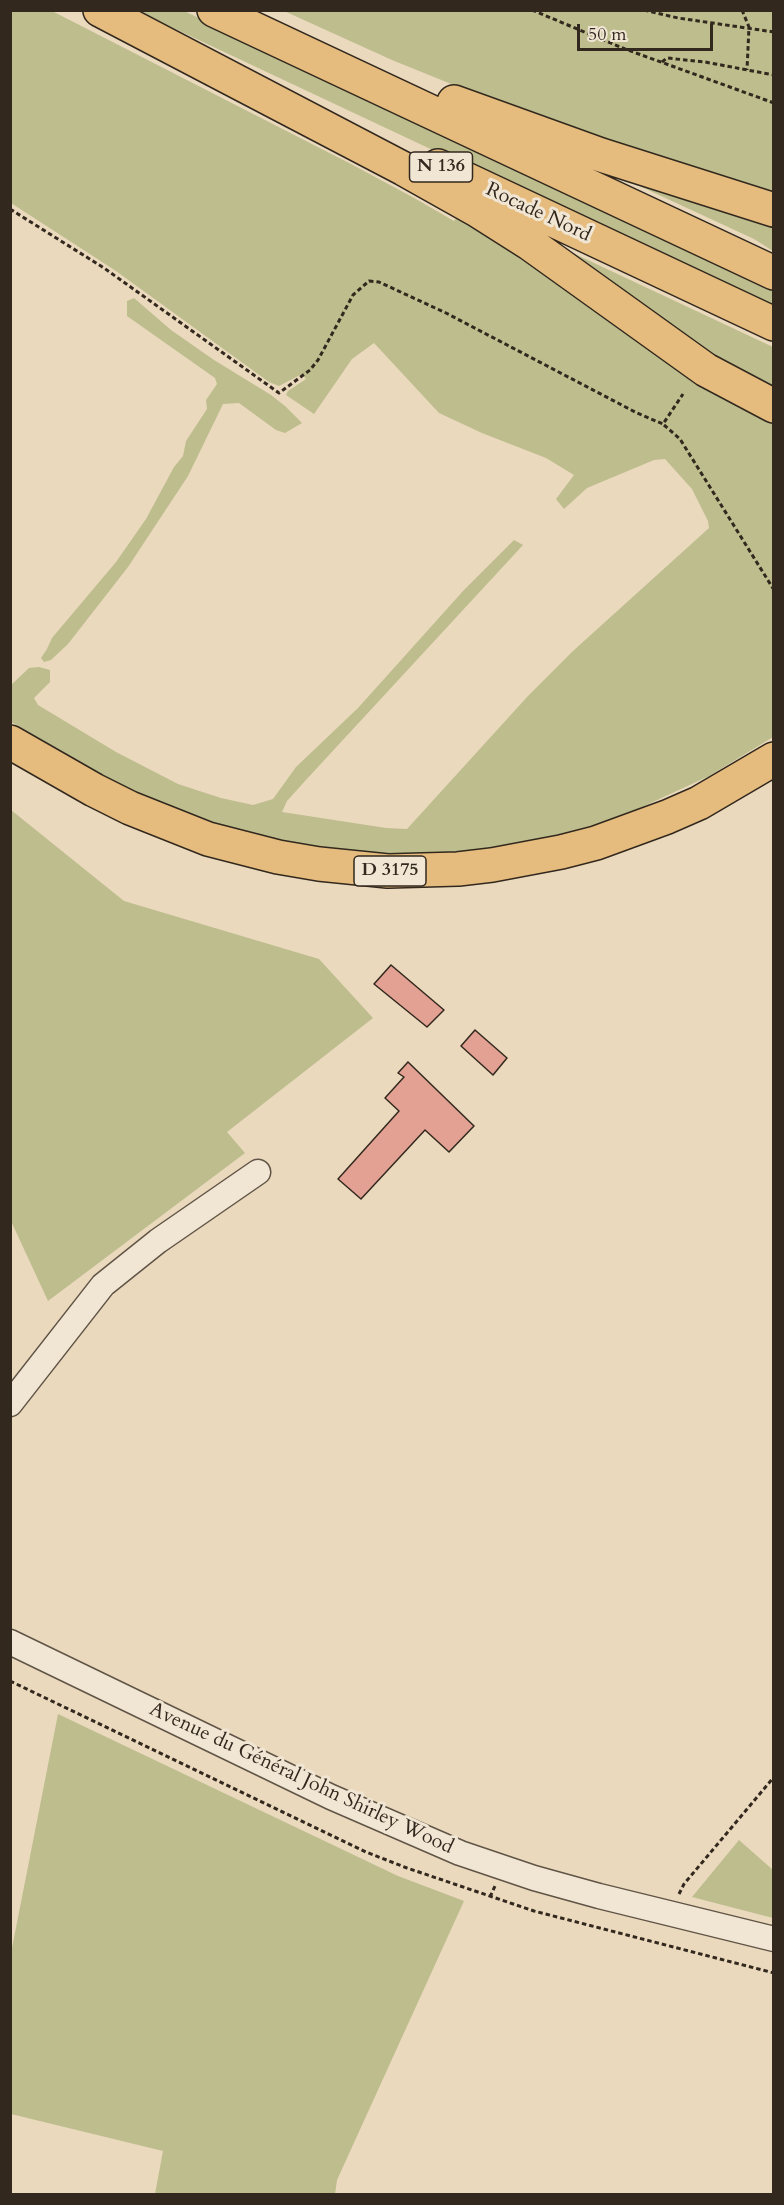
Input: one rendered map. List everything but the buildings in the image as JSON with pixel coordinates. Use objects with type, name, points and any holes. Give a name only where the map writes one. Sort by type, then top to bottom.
[{"type":"highway","points":[[100,10],[404,169],[477,210],[529,243],[706,370],[774,406]]},
{"type":"highway","name":"Rocade Nord","points":[[108,10],[774,324]]},
{"type":"highway","name":"N 136","points":[[213,10],[774,273]]},
{"type":"highway","points":[[238,10],[433,95],[601,155],[774,210]]},
{"type":"highway","name":"D 3175","points":[[10,742],[112,799],[198,836],[278,857],[330,866],[388,871],[458,869],[492,865],[596,843],[699,803],[774,759]]},
{"type":"street","points":[[10,1404],[103,1285],[158,1241],[258,1172]]},
{"type":"street","name":"Avenue du Général John Shirley Wood","points":[[10,1642],[277,1771],[419,1836],[534,1878],[774,1939]]},
{"type":"path","points":[[532,10],[625,49],[774,103]]},
{"type":"path","points":[[644,10],[678,18],[774,32]]},
{"type":"path","points":[[742,10],[749,27],[747,70]]},
{"type":"path","points":[[663,62],[667,58],[774,75]]},
{"type":"path","points":[[10,209],[105,268],[279,393],[300,379],[318,360],[353,295],[359,287],[369,281],[379,282],[446,314],[637,413],[663,424],[680,439],[774,590]]},
{"type":"path","points":[[663,424],[683,394]]},
{"type":"path","points":[[667,1913],[684,1884],[774,1778]]},
{"type":"green space","points":[[11,11],[52,11],[351,164],[454,221],[459,215],[704,383],[773,423],[773,737],[709,776],[627,814],[598,824],[536,840],[468,851],[430,854],[334,849],[222,826],[123,787],[11,722],[11,685],[29,668],[39,667],[50,670],[50,682],[34,698],[38,705],[116,752],[178,784],[221,798],[253,805],[273,799],[296,767],[358,708],[464,590],[514,540],[523,545],[305,781],[287,801],[282,812],[386,828],[407,829],[528,696],[573,651],[709,528],[708,521],[692,489],[665,459],[654,460],[587,488],[564,509],[556,499],[574,475],[546,458],[439,413],[374,343],[352,359],[314,414],[286,395],[288,391],[306,379],[302,374],[279,386],[269,382],[116,271],[11,203]]},
{"type":"green space","points":[[137,11],[184,11],[773,288],[773,310]]},
{"type":"green space","points":[[284,11],[773,11],[773,198],[618,148],[466,90],[392,60]]},
{"type":"green space","points":[[605,170],[773,219],[773,251],[754,239]]},
{"type":"green space","points":[[560,247],[773,347],[773,398]]},
{"type":"green space","points":[[134,298],[171,330],[271,395],[302,423],[285,433],[276,430],[239,403],[223,404],[188,476],[128,567],[68,644],[51,660],[44,662],[41,658],[52,638],[116,562],[146,519],[174,467],[183,456],[186,441],[207,409],[206,400],[217,384],[215,378],[127,316],[127,301]]},
{"type":"green space","points":[[11,810],[124,901],[319,959],[373,1018],[227,1132],[245,1153],[48,1301],[11,1221]]},
{"type":"green space","points":[[58,1714],[398,1876],[464,1901],[337,2180],[335,2194],[155,2194],[163,2151],[11,2114],[11,1953]]},
{"type":"green space","points":[[739,1840],[773,1870],[773,1918],[692,1897]]}]
